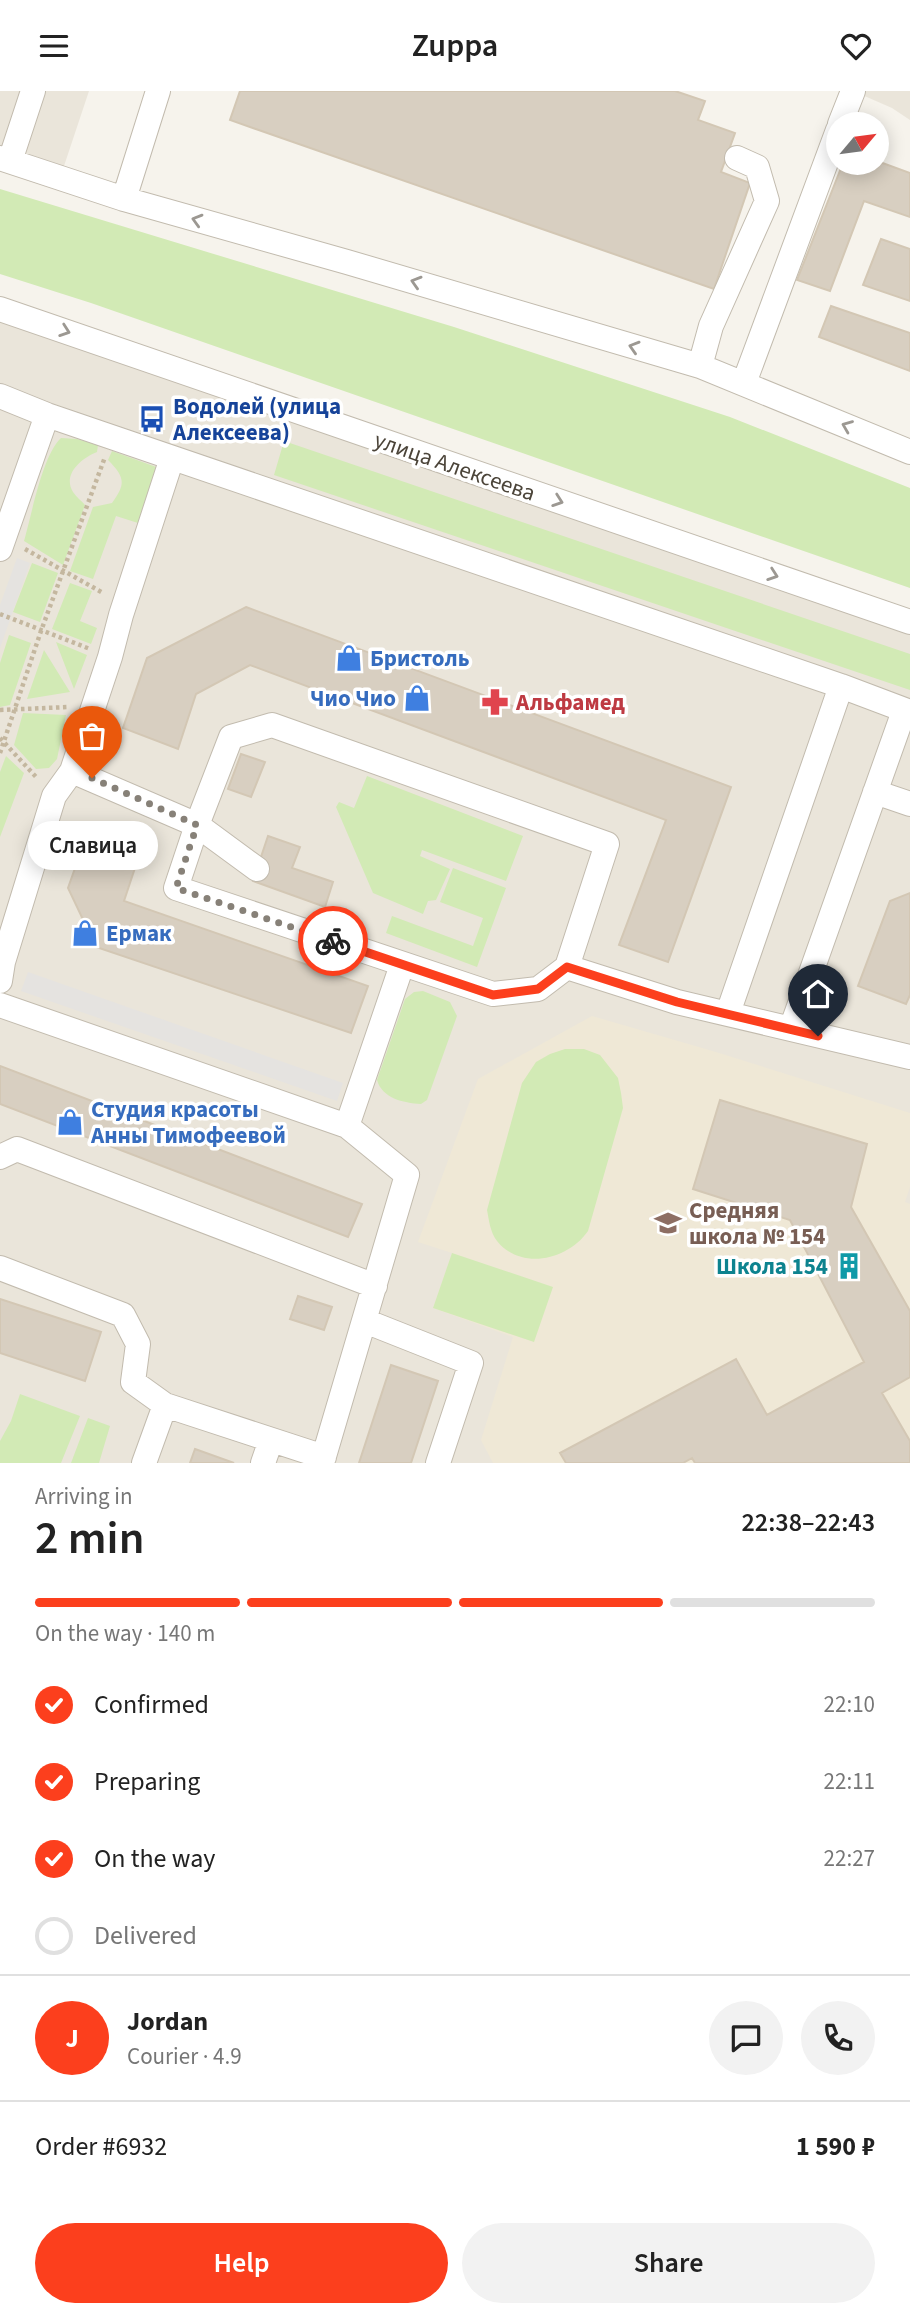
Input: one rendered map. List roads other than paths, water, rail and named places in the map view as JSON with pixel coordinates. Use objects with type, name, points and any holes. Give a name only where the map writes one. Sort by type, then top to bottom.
[{"type":"street","points":[[33,91],[5,159],[124,199],[347,261],[700,366],[910,452]]},
{"type":"street","points":[[124,199],[158,91]]},
{"type":"street","points":[[845,112],[853,91]]},
{"type":"street","points":[[700,366],[711,326],[767,201],[757,167],[737,158]]},
{"type":"street","points":[[744,383],[826,162]]},
{"type":"street","name":"улица Алексеева","points":[[0,309],[910,622]]},
{"type":"street","points":[[0,396],[47,415],[841,686],[907,712],[875,792],[791,1029]]},
{"type":"street","points":[[0,549],[5,515],[47,415]]},
{"type":"street","points":[[0,981],[3,962],[54,796],[72,771],[172,458]]},
{"type":"street","points":[[728,1013],[841,686]]},
{"type":"street","points":[[272,725],[607,844],[567,967],[538,989],[493,995],[402,965],[176,888],[231,737],[272,725]]},
{"type":"street","points":[[72,771],[197,825],[257,869]]},
{"type":"street","points":[[875,792],[910,804]]},
{"type":"street","points":[[347,1126],[402,965]]},
{"type":"street","points":[[567,967],[677,1002],[910,1058]]},
{"type":"street","points":[[0,1005],[347,1126],[407,1175],[323,1460],[267,1451],[165,1405],[133,1383],[138,1344],[123,1315],[0,1268]]},
{"type":"street","points":[[0,1157],[17,1149],[375,1286]]},
{"type":"street","points":[[365,1321],[471,1363],[438,1463]]},
{"type":"street","points":[[144,1463],[165,1405]]},
{"type":"place","name":"Водолей (улица Алексеева)","points":[[152,419]]},
{"type":"place","name":"Бристоль","points":[[349,658]]},
{"type":"place","name":"Чио Чио","points":[[417,698]]},
{"type":"place","name":"Альфамед","points":[[495,702]]},
{"type":"place","name":"Славица","points":[[92,778]]},
{"type":"place","name":"Ермак","points":[[85,933]]},
{"type":"place","name":"Студия красоты Анны Тимофеевой","points":[[70,1122]]},
{"type":"place","name":"Средняя школа № 154","points":[[668,1223]]},
{"type":"place","name":"Школа 154","points":[[849,1266]]}]
